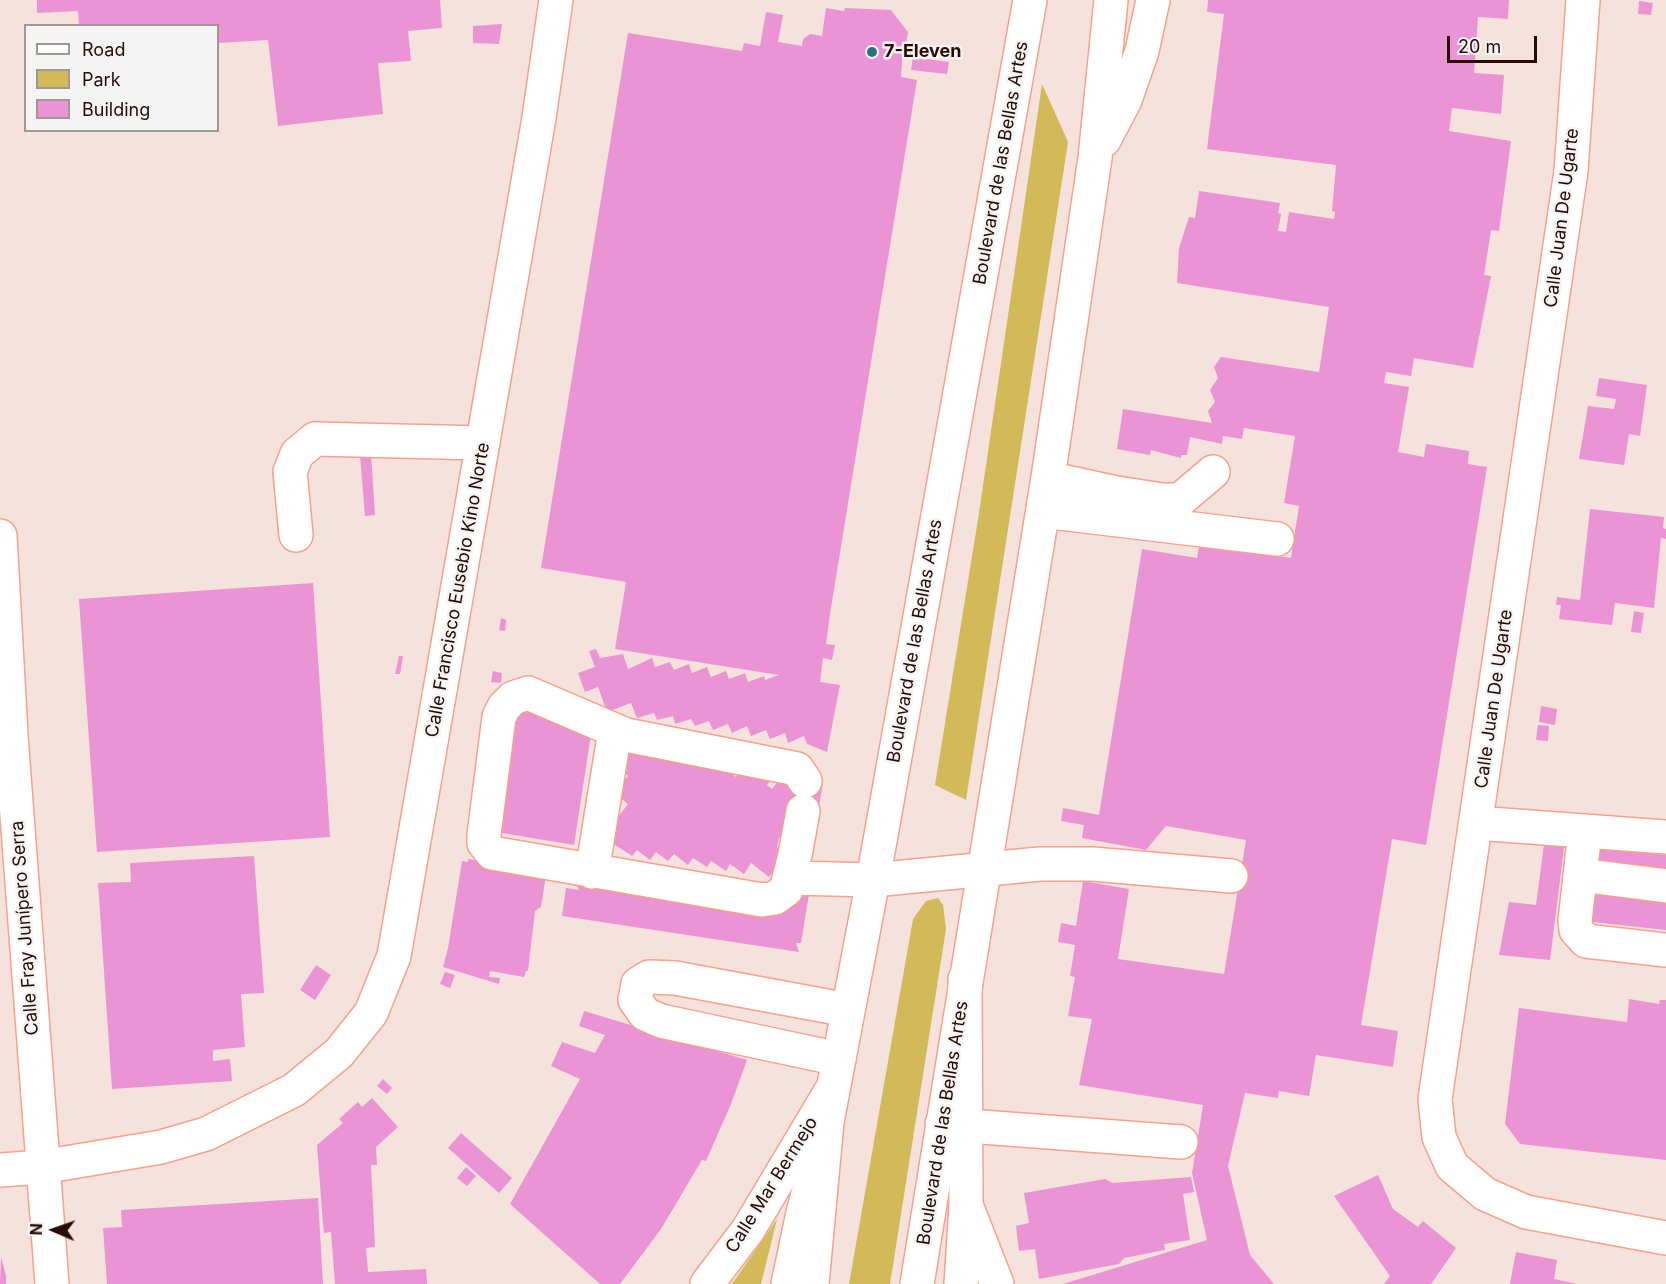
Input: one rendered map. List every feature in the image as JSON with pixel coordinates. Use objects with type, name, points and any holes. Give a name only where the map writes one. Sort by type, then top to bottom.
[{"type":"main road","name":"Calle Francisco Eusebio Kino Norte","points":[[0,1170],[42,1167],[161,1147],[206,1134],[294,1090],[339,1053],[371,1013],[394,957],[539,118],[556,0]]},
{"type":"main road","name":"Boulevard de las Bellas Artes","points":[[812,1284],[827,1122],[873,880],[1030,0]]},
{"type":"main road","name":"Boulevard de las Bellas Artes","points":[[917,1284],[954,1125],[965,979],[987,869],[1043,512],[1095,158],[1111,0]]},
{"type":"main road","points":[[1095,158],[1125,100],[1142,51],[1153,0]]},
{"type":"main road","name":"Calle Juan De Ugarte","points":[[1583,0],[1571,171],[1435,1099],[1439,1137],[1452,1166],[1485,1194],[1526,1212],[1666,1238]]},
{"type":"main road","points":[[296,535],[290,472],[297,454],[315,439],[483,443]]},
{"type":"main road","points":[[1048,478],[1117,493],[1162,500],[1180,500],[1213,472]]},
{"type":"main road","points":[[1043,512],[1277,539]]},
{"type":"main road","name":"Calle Fray Junípero Serra","points":[[0,536],[6,735],[52,1284]]},
{"type":"main road","points":[[528,693],[577,712],[615,731],[797,769],[804,796],[793,864],[786,890],[775,898],[762,900],[501,856],[487,849],[484,835],[500,717],[513,698],[528,693]]},
{"type":"main road","points":[[592,872],[615,731]]},
{"type":"main road","points":[[1476,823],[1666,837]]},
{"type":"main road","points":[[1585,831],[1575,921],[1576,930],[1586,941],[1666,950]]},
{"type":"main road","points":[[793,864],[873,880],[1040,864],[1093,864],[1231,876]]},
{"type":"main road","points":[[1580,875],[1666,885]]},
{"type":"main road","points":[[837,1072],[661,1021],[645,1014],[635,1000],[638,984],[649,977],[675,978],[848,1010]]},
{"type":"main road","name":"Calle Mar Bermejo","points":[[707,1284],[748,1230],[837,1072]]},
{"type":"main road","points":[[788,1284],[827,1122]]},
{"type":"main road","points":[[961,1284],[966,1205],[954,1125],[1181,1142]]},
{"type":"main road","points":[[966,1205],[996,1284]]},
{"type":"green space","points":[[1042,84],[1068,142],[966,800],[935,785],[979,513]]},
{"type":"green space","points":[[938,898],[943,905],[946,929],[890,1284],[849,1284],[913,919],[926,901]]},
{"type":"green space","points":[[777,1219],[761,1284],[732,1284]]},
{"type":"building","points":[[37,0],[440,0],[442,28],[408,31],[411,61],[378,63],[383,114],[278,126],[268,40],[219,43],[219,24],[79,24],[78,11],[37,13]]},
{"type":"building","points":[[1208,0],[1509,0],[1508,19],[1478,17],[1474,73],[1504,75],[1501,114],[1452,108],[1449,131],[1511,141],[1499,231],[1491,230],[1484,275],[1491,276],[1473,368],[1414,358],[1411,376],[1386,372],[1384,383],[1409,387],[1398,452],[1424,457],[1426,444],[1469,451],[1468,464],[1487,467],[1426,845],[1392,839],[1361,1025],[1398,1031],[1393,1067],[1316,1055],[1309,1096],[1279,1091],[1278,1098],[1245,1093],[1228,1166],[1250,1255],[1274,1284],[1063,1284],[1207,1240],[1192,1173],[1203,1105],[1079,1085],[1092,1019],[1068,1016],[1075,977],[1070,976],[1075,945],[1058,942],[1061,923],[1076,926],[1083,881],[1129,889],[1118,959],[1224,974],[1246,840],[1166,826],[1146,850],[1082,838],[1084,825],[1061,821],[1063,808],[1099,815],[1142,549],[1197,558],[1199,547],[1204,548],[1205,538],[1270,547],[1268,555],[1291,558],[1299,506],[1284,503],[1295,436],[1244,428],[1242,439],[1223,436],[1222,444],[1190,437],[1187,455],[1181,455],[1181,458],[1151,450],[1150,455],[1117,449],[1123,409],[1212,423],[1208,411],[1215,402],[1210,390],[1218,378],[1214,367],[1221,357],[1319,372],[1329,307],[1177,283],[1179,248],[1189,217],[1195,218],[1199,191],[1280,203],[1278,231],[1286,232],[1289,212],[1334,219],[1335,212],[1332,211],[1336,165],[1207,149],[1224,14],[1207,12]]},
{"type":"building","points":[[1639,1],[1653,3],[1651,15],[1638,14]]},
{"type":"building","points":[[826,8],[844,11],[845,8],[891,10],[908,32],[905,51],[903,51],[901,77],[917,80],[830,614],[826,644],[835,645],[832,660],[823,658],[820,682],[840,685],[827,752],[807,744],[804,736],[788,743],[785,733],[770,739],[766,730],[751,736],[747,726],[732,733],[728,724],[713,730],[709,721],[695,726],[691,719],[675,724],[673,716],[657,720],[654,713],[637,718],[631,703],[607,712],[598,687],[585,692],[578,673],[595,667],[589,651],[596,649],[600,658],[623,654],[628,669],[652,658],[655,667],[670,662],[674,670],[689,664],[692,673],[707,667],[711,677],[726,671],[729,679],[745,673],[748,682],[764,676],[765,680],[779,675],[615,649],[626,582],[541,568],[628,33],[742,51],[744,43],[760,46],[766,12],[783,15],[778,42],[802,46],[803,39],[810,34],[822,36]]},
{"type":"building","points":[[502,24],[499,44],[473,43],[473,26]]},
{"type":"building","points":[[913,57],[949,62],[947,74],[911,70]]},
{"type":"building","points":[[1599,378],[1647,385],[1640,436],[1629,434],[1624,465],[1579,459],[1588,406],[1614,409],[1616,399],[1596,396]]},
{"type":"building","points":[[371,453],[375,515],[365,516],[360,455]]},
{"type":"building","points":[[1590,509],[1664,517],[1663,528],[1666,529],[1666,539],[1661,538],[1654,608],[1615,603],[1612,625],[1559,619],[1561,605],[1556,605],[1557,597],[1580,600]]},
{"type":"building","points":[[313,583],[330,837],[97,852],[79,599]]},
{"type":"building","points":[[1634,611],[1644,613],[1641,633],[1631,632]]},
{"type":"building","points":[[501,618],[506,620],[505,631],[499,630]]},
{"type":"building","points":[[399,656],[403,656],[400,674],[395,674]]},
{"type":"building","points":[[493,671],[502,673],[501,683],[491,682]]},
{"type":"building","points":[[1541,706],[1557,709],[1555,725],[1539,722]]},
{"type":"building","points":[[517,709],[582,720],[592,728],[574,845],[496,832]]},
{"type":"building","points":[[1538,725],[1549,726],[1548,741],[1536,740]]},
{"type":"building","points":[[631,742],[705,755],[736,777],[743,767],[776,774],[767,785],[772,789],[785,773],[795,780],[823,783],[818,812],[779,838],[777,847],[784,857],[769,877],[751,863],[744,874],[730,864],[726,871],[711,861],[707,867],[693,858],[688,865],[674,854],[668,861],[656,852],[650,860],[637,850],[632,856],[603,837],[628,804],[614,793],[628,776],[614,765]]},
{"type":"building","points":[[1545,837],[1565,840],[1550,960],[1499,955],[1509,902],[1536,905]]},
{"type":"building","points":[[1602,837],[1666,844],[1666,873],[1599,866]]},
{"type":"building","points":[[254,856],[264,993],[241,994],[245,1047],[213,1050],[213,1061],[230,1059],[232,1081],[112,1089],[98,883],[131,882],[130,863]]},
{"type":"building","points":[[468,859],[480,861],[480,864],[546,875],[541,907],[535,911],[528,971],[524,977],[490,971],[489,977],[500,978],[499,984],[443,967],[462,861],[468,862]]},
{"type":"building","points":[[811,882],[801,943],[796,943],[799,952],[562,916],[566,888],[579,890],[576,883],[653,893]]},
{"type":"building","points":[[1595,894],[1666,902],[1666,930],[1592,922]]},
{"type":"building","points":[[316,965],[331,975],[315,1000],[300,990]]},
{"type":"building","points":[[445,972],[455,975],[450,988],[440,984]]},
{"type":"building","points":[[1629,999],[1659,1004],[1660,1000],[1666,1000],[1666,1160],[1520,1144],[1505,1124],[1519,1008],[1627,1022]]},
{"type":"building","points":[[584,1011],[747,1060],[706,1161],[702,1160],[661,1229],[620,1284],[600,1284],[510,1204],[580,1079],[551,1066],[562,1042],[595,1053],[605,1035],[579,1026]]},
{"type":"building","points":[[383,1079],[392,1088],[387,1094],[377,1086]]},
{"type":"building","points":[[372,1098],[398,1127],[376,1147],[377,1165],[371,1165],[375,1247],[366,1248],[368,1272],[426,1269],[427,1284],[335,1284],[331,1232],[324,1233],[317,1145],[343,1123],[339,1119],[358,1102],[362,1107]]},
{"type":"building","points":[[461,1133],[512,1178],[499,1193],[448,1148]]},
{"type":"building","points":[[466,1167],[476,1176],[467,1186],[457,1178]]},
{"type":"building","points":[[1378,1175],[1393,1209],[1418,1227],[1423,1221],[1456,1248],[1431,1284],[1384,1284],[1390,1276],[1334,1196]]},
{"type":"building","points":[[1191,1177],[1194,1192],[1183,1194],[1190,1240],[1164,1244],[1165,1250],[1124,1258],[1119,1264],[1039,1279],[1035,1249],[1019,1251],[1016,1226],[1029,1223],[1024,1193],[1105,1179],[1112,1183]]},
{"type":"building","points":[[318,1198],[323,1284],[107,1284],[103,1228],[122,1227],[121,1210]]},
{"type":"building","points":[[1516,1252],[1557,1260],[1554,1279],[1577,1284],[1510,1284]]},
{"type":"building","points":[[1,1257],[6,1276],[6,1284],[0,1284]]},
{"type":"place","name":"7-Eleven","points":[[872,52]]}]
